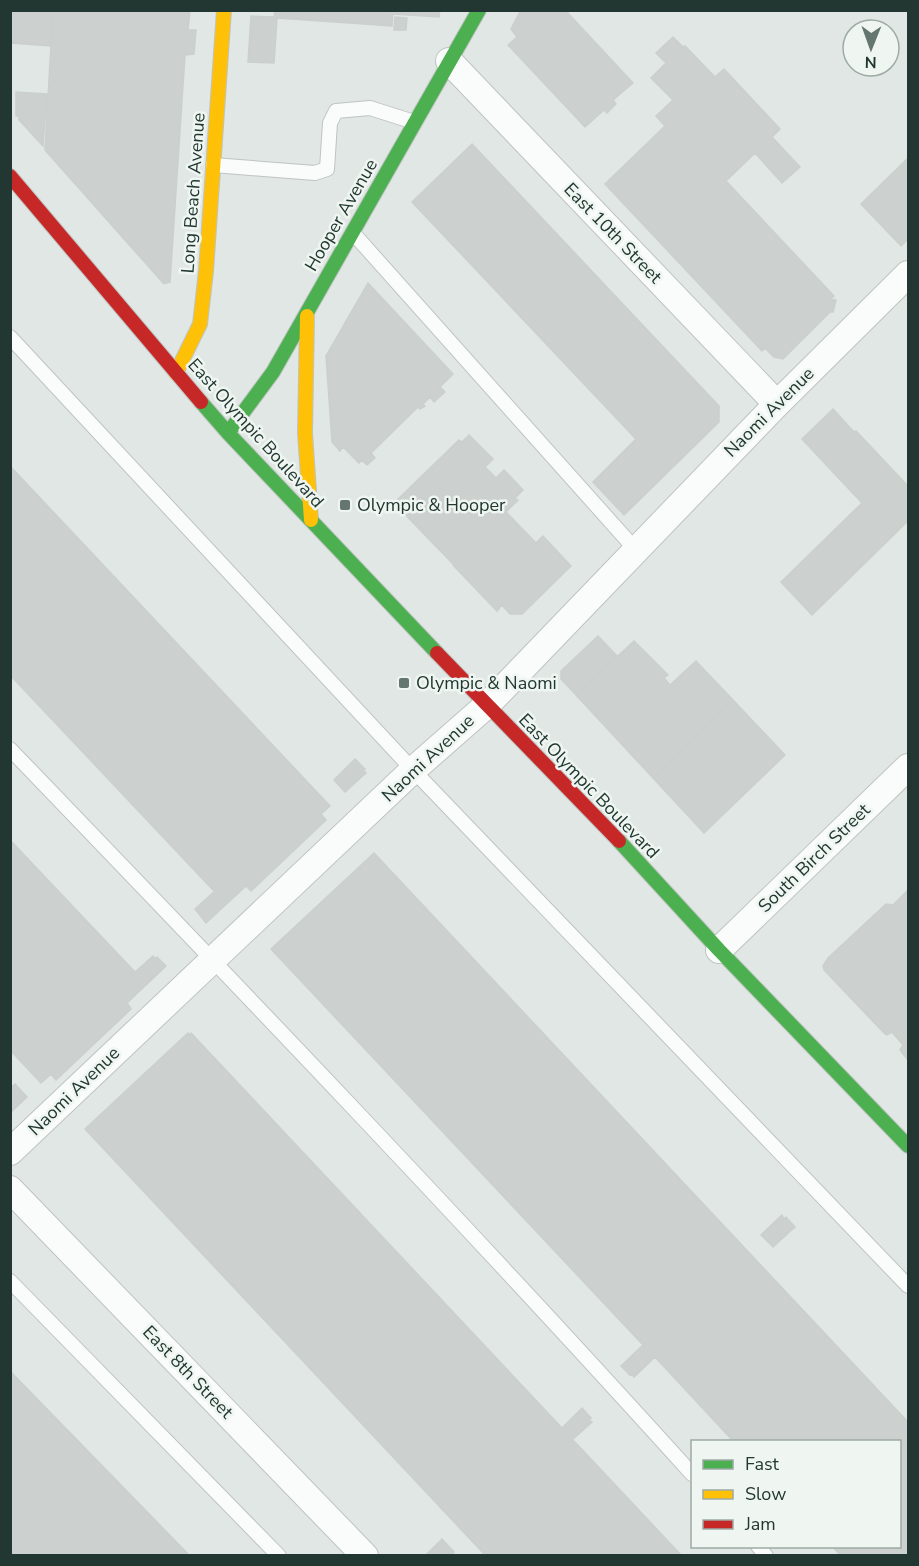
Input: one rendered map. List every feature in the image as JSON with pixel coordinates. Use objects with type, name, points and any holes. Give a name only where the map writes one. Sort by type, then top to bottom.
[{"type":"main road","name":"Long Beach Avenue","points":[[176,373],[200,324],[206,271],[224,10]]},
{"type":"main road","name":"Hooper Avenue","points":[[228,433],[273,372],[479,10]]},
{"type":"main road","name":"East Olympic Boulevard","points":[[14,190],[228,433],[486,705],[596,816],[719,950],[909,1146]]},
{"type":"main road","points":[[307,311],[305,433],[311,520]]},
{"type":"street","name":"East 10th Street","points":[[449,61],[777,404]]},
{"type":"street","name":"Naomi Avenue","points":[[10,1152],[414,770],[486,705],[777,404],[909,274]]},
{"type":"street","name":"South Birch Street","points":[[719,950],[909,767]]},
{"type":"street","name":"East 8th Street","points":[[10,1189],[365,1556]]},
{"type":"lane","points":[[213,165],[315,173],[327,169],[330,123],[336,111],[370,108],[414,122]]},
{"type":"lane","points":[[352,231],[635,549]]},
{"type":"lane","points":[[10,337],[414,770],[909,1286]]},
{"type":"lane","points":[[10,749],[213,960],[594,1365],[691,1472]]},
{"type":"lane","points":[[10,1281],[279,1556]]},
{"type":"building","points":[[10,10],[53,10],[51,46],[10,43]]},
{"type":"building","points":[[53,10],[190,10],[188,30],[196,30],[194,54],[185,55],[170,282],[164,284],[45,150]]},
{"type":"building","points":[[275,10],[393,10],[392,26],[277,18],[274,63],[248,62],[251,16],[274,17]]},
{"type":"building","points":[[393,10],[440,10],[439,17],[393,14]]},
{"type":"building","points":[[521,10],[565,10],[633,83],[613,100],[616,104],[607,113],[604,110],[585,127],[508,45],[517,37],[511,29]]},
{"type":"building","points":[[395,17],[407,18],[406,30],[394,30]]},
{"type":"building","points":[[673,37],[715,77],[724,69],[780,129],[772,137],[800,167],[782,183],[755,153],[726,181],[834,296],[831,299],[836,300],[833,312],[830,312],[783,359],[774,357],[765,348],[762,351],[605,184],[665,126],[656,116],[673,100],[651,78],[666,63],[656,53]]},
{"type":"building","points":[[16,92],[47,94],[43,146],[19,120],[19,116],[16,116]]},
{"type":"building","points":[[472,144],[719,406],[719,422],[624,515],[593,482],[636,439],[412,202]]},
{"type":"building","points":[[908,158],[908,239],[901,246],[861,204]]},
{"type":"building","points":[[368,283],[453,374],[440,387],[445,392],[434,402],[430,397],[423,404],[425,406],[420,409],[418,407],[371,453],[375,458],[367,465],[362,460],[359,463],[343,447],[340,451],[332,442],[326,356]]},
{"type":"building","points":[[833,409],[908,486],[908,521],[812,615],[781,582],[862,503],[802,439]]},
{"type":"building","points":[[469,435],[493,459],[485,467],[496,478],[504,470],[523,490],[515,498],[518,500],[453,564],[394,503],[459,440],[462,442]]},
{"type":"building","points":[[10,466],[330,806],[321,814],[326,820],[251,891],[246,886],[206,923],[195,909],[216,890],[213,890],[10,675]]},
{"type":"building","points":[[506,512],[536,543],[543,536],[571,566],[522,614],[510,614],[502,605],[497,611],[453,565]]},
{"type":"building","points":[[598,636],[617,656],[576,695],[561,679],[561,671]]},
{"type":"building","points":[[634,641],[668,675],[664,678],[670,685],[696,661],[733,700],[653,778],[576,695]]},
{"type":"building","points":[[733,700],[785,755],[704,833],[653,778]]},
{"type":"building","points":[[355,759],[366,773],[345,792],[334,780]]},
{"type":"building","points":[[10,840],[134,971],[133,974],[153,956],[166,966],[127,1003],[131,1009],[56,1080],[51,1074],[41,1083],[10,1050]]},
{"type":"building","points":[[374,853],[908,1422],[908,1556],[841,1556],[834,1548],[901,1548],[901,1440],[732,1440],[655,1357],[634,1377],[630,1375],[621,1366],[643,1345],[271,949]]},
{"type":"building","points":[[908,890],[908,1060],[900,1050],[903,1045],[892,1032],[885,1034],[824,970],[823,966],[828,958],[886,904],[893,905]]},
{"type":"building","points":[[188,1033],[189,1035],[191,1033],[562,1428],[582,1408],[592,1422],[571,1441],[574,1441],[682,1556],[486,1556],[85,1129]]},
{"type":"building","points":[[15,1084],[27,1097],[10,1113],[10,1088]]},
{"type":"building","points":[[782,1215],[795,1227],[773,1247],[761,1235]]},
{"type":"building","points":[[10,1371],[190,1556],[10,1556]]},
{"type":"building","points":[[442,1539],[454,1552],[450,1556],[425,1556]]},
{"type":"traffic: fast","points":[[228,433],[273,372],[479,10]]},
{"type":"traffic: fast","points":[[201,402],[437,653]]},
{"type":"traffic: fast","points":[[619,841],[719,950],[908,1146]]},
{"type":"traffic: slow","points":[[176,373],[200,324],[206,271],[224,10]]},
{"type":"traffic: slow","points":[[307,316],[305,433],[311,520]]},
{"type":"traffic: jam","points":[[10,176],[201,402]]},
{"type":"traffic: jam","points":[[437,653],[619,841]]},
{"type":"place","name":"Olympic & Hooper","points":[[345,505]]},
{"type":"place","name":"Olympic & Naomi","points":[[404,683]]}]
